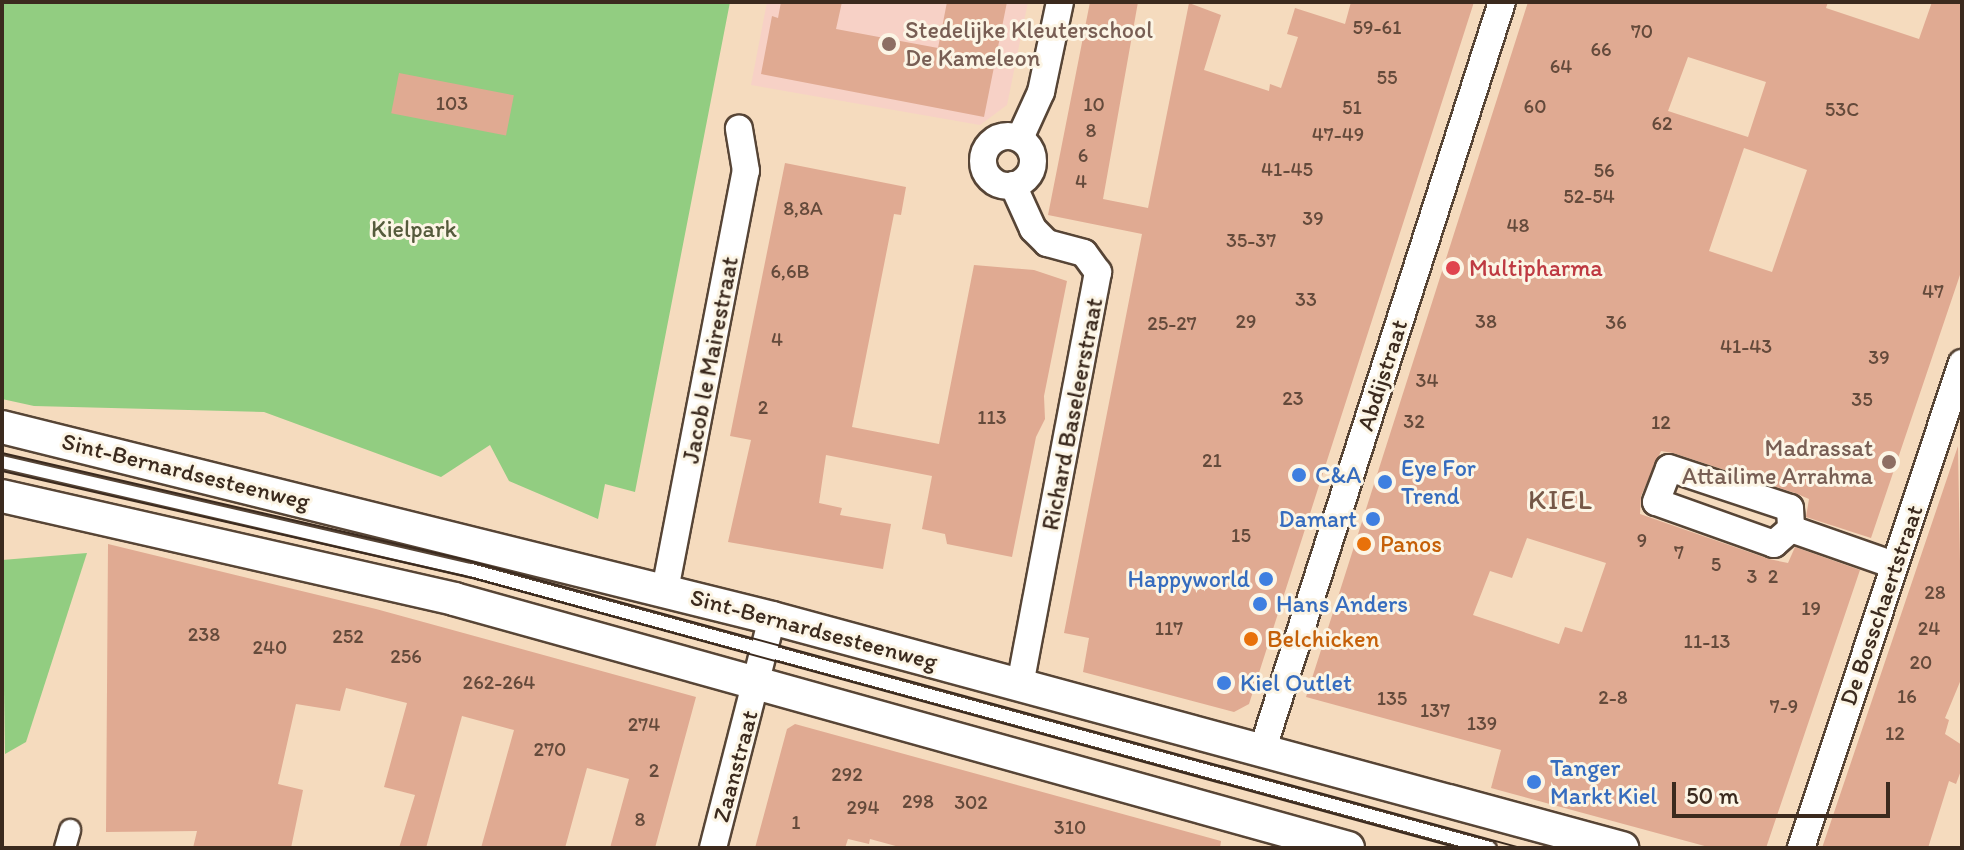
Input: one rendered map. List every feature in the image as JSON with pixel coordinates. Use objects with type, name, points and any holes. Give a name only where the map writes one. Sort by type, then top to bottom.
[{"type":"street","points":[[1013,185],[1031,169],[1031,153],[1020,138],[1041,92],[1060,2]]},
{"type":"street","name":"Abdijstraat","points":[[1263,748],[1502,2]]},
{"type":"street","name":"Jacob le Mairestraat","points":[[665,590],[746,171],[739,129]]},
{"type":"street","name":"Richard Baseleerstraat","points":[[1020,138],[996,139],[983,156],[992,180],[1013,185],[1033,229],[1047,243],[1084,253],[1098,272],[1020,683]]},
{"type":"street","name":"De Bosschaertstraat","points":[[1801,848],[1962,363]]},
{"type":"street","name":"Sint-Bernardsesteenweg","points":[[2,427],[665,590],[1263,748],[1622,848]]},
{"type":"street","points":[[1669,468],[1790,508],[1791,529],[1774,544],[1656,502],[1669,468]]},
{"type":"street","points":[[2,496],[454,599],[1348,848]]},
{"type":"street","points":[[1791,529],[1894,565]]},
{"type":"street","name":"Zaanstraat","points":[[713,848],[772,618]]},
{"type":"lane","points":[[2,462],[338,537],[1490,848]]},
{"type":"shaded area","name":"Stedelijke Kleuterschool De Kameleon","points":[[767,2],[1028,2],[1007,105],[980,125],[751,85]]},
{"type":"green space","name":"Kielpark","points":[[2,2],[730,2],[635,492],[605,484],[598,519],[509,481],[490,445],[441,477],[264,412],[34,406],[2,399]]},
{"type":"green space","points":[[87,553],[26,742],[5,754],[2,560]]},
{"type":"building","name":"Stedelijke Kleuterschool De Kameleon","points":[[781,2],[842,2],[836,29],[938,48],[947,2],[1007,2],[984,117],[761,74],[772,16],[778,18]]},
{"type":"building","points":[[1090,2],[1138,2],[1103,199],[1148,208],[1189,3],[1221,15],[1204,70],[1269,91],[1270,84],[1281,88],[1298,37],[1287,34],[1295,8],[1345,24],[1351,2],[1474,2],[1249,704],[1234,712],[1083,672],[1089,638],[1064,633],[1142,234],[1048,215]]},
{"type":"building","points":[[1528,2],[1828,2],[1826,8],[1919,39],[1932,2],[1962,2],[1962,269],[1871,538],[1806,517],[1809,499],[1673,453],[1661,451],[1641,496],[1640,514],[1769,559],[1788,563],[1795,547],[1860,570],[1766,848],[1712,848],[1491,788],[1501,750],[1306,697]],"holes":[[[1688,57],[1766,82],[1748,137],[1668,111]],[[1744,148],[1807,170],[1772,272],[1709,251]],[[1527,538],[1606,563],[1582,632],[1565,627],[1559,644],[1473,615],[1490,571],[1512,578]]]},
{"type":"building","points":[[399,73],[514,95],[506,136],[391,113]]},
{"type":"building","points":[[785,163],[906,187],[901,215],[894,214],[852,427],[939,444],[974,265],[1034,270],[1067,281],[1044,396],[1045,419],[1036,437],[1012,557],[947,544],[945,534],[922,529],[932,476],[826,455],[819,503],[842,508],[840,515],[891,524],[883,569],[728,542],[751,440],[730,436]]},
{"type":"building","points":[[1958,446],[1962,677],[1945,718],[1949,720],[1945,734],[1962,745],[1962,768],[1956,784],[1949,781],[1928,848],[1822,848]]},
{"type":"building","points":[[108,544],[376,609],[696,697],[655,848],[610,848],[629,779],[587,768],[565,848],[481,848],[514,730],[462,716],[426,848],[399,848],[415,795],[384,787],[407,703],[346,688],[340,711],[296,704],[278,784],[303,790],[291,848],[193,848],[197,831],[106,832]]},
{"type":"building","points":[[795,724],[1221,841],[1220,848],[903,848],[870,839],[869,844],[848,839],[845,848],[755,848],[787,729]]},
{"type":"tram line","points":[[2,453],[466,560],[1521,848]]},
{"type":"tram line","points":[[2,471],[461,575],[1458,848]]},
{"type":"place","name":"Stedelijke Kleuterschool De Kameleon","points":[[889,44]]},
{"type":"place","name":"Multipharma","points":[[1453,268]]},
{"type":"place","name":"Madrassat Attailime Arrahma","points":[[1889,462]]},
{"type":"place","name":"C&A","points":[[1299,475]]},
{"type":"place","name":"Eye For Trend","points":[[1385,482]]},
{"type":"place","name":"Damart","points":[[1373,519]]},
{"type":"place","name":"Panos","points":[[1364,544]]},
{"type":"place","name":"Happyworld","points":[[1266,579]]},
{"type":"place","name":"Hans Anders","points":[[1260,604]]},
{"type":"place","name":"Belchicken","points":[[1251,639]]},
{"type":"place","name":"Kiel Outlet","points":[[1224,683]]},
{"type":"place","name":"Tanger Markt Kiel","points":[[1534,782]]},
{"type":"district","name":"KIEL","points":[[1561,499]]}]
